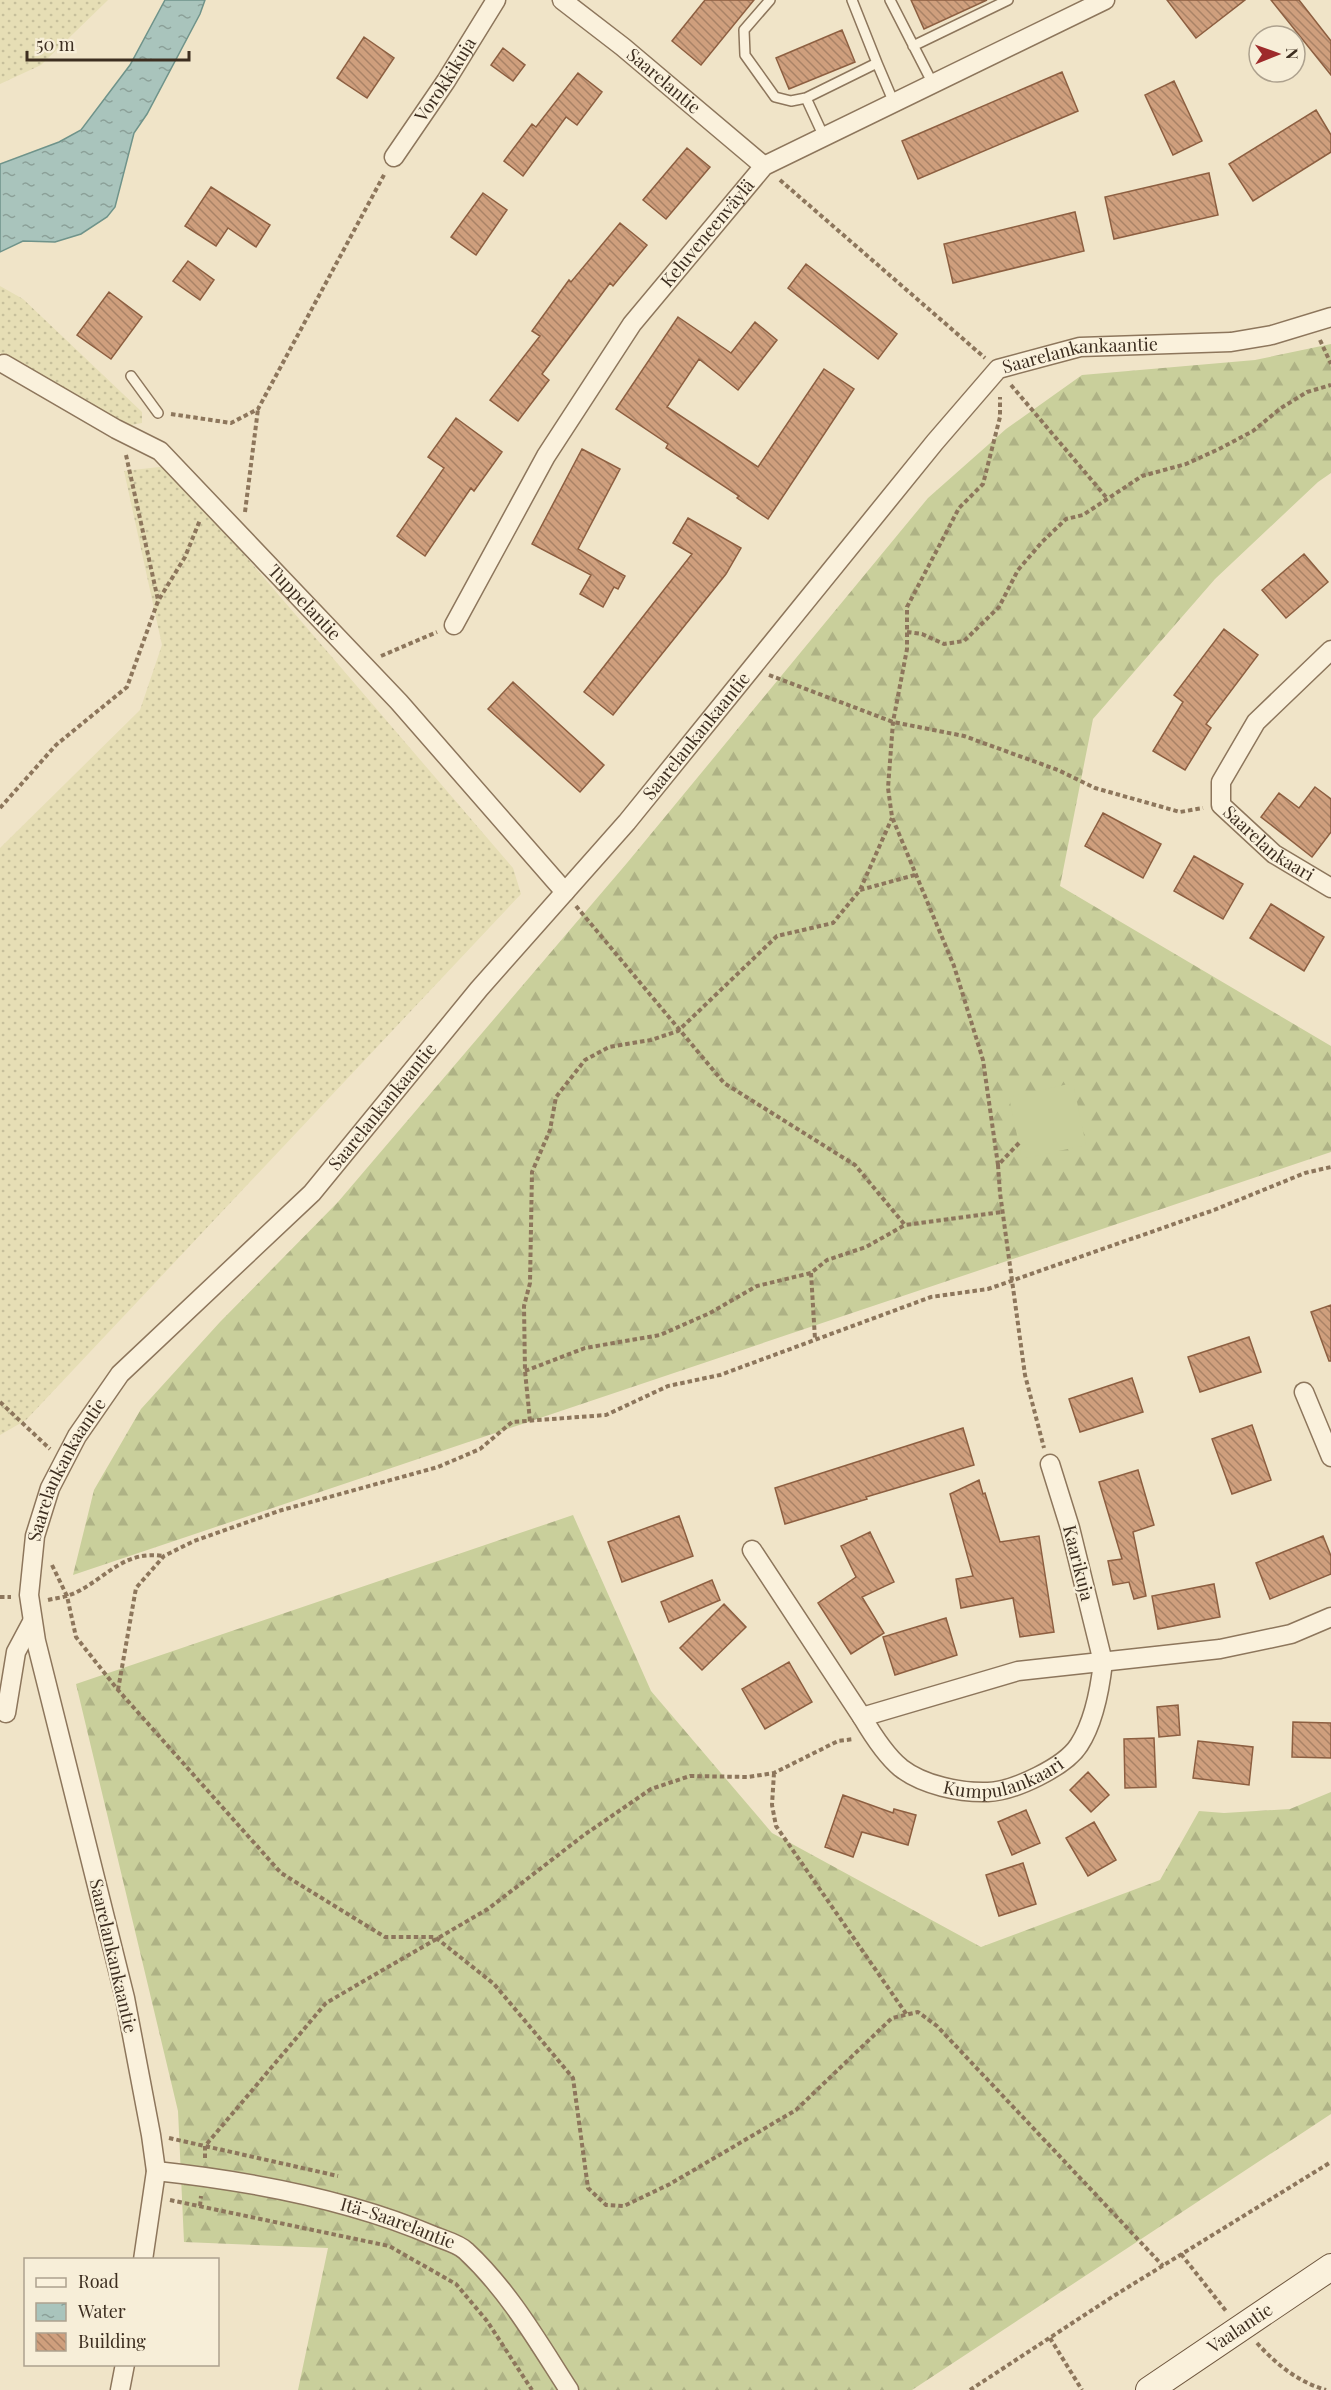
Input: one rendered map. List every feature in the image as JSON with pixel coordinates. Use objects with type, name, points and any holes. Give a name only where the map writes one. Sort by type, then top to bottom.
[{"type":"street","name":"Vorokkikuja","points":[[394,157],[446,81],[496,0]]},
{"type":"street","name":"Saarelantie","points":[[562,0],[623,47],[764,166]]},
{"type":"street","name":"Keluveneenväylä","points":[[454,625],[546,456],[632,324],[764,166],[1102,1]]},
{"type":"street","name":"Saarelankankaantie","points":[[143,2258],[156,2171],[151,2134],[125,1998],[32,1622],[29,1595],[35,1536],[50,1488],[77,1436],[120,1374],[312,1193],[480,989],[627,822],[935,442],[998,369],[1080,347],[1231,342],[1272,335],[1331,317]]},
{"type":"street","name":"Tuppelantie","points":[[4,364],[116,429],[160,451],[363,664],[565,892]]},
{"type":"street","name":"Saarelankaari","points":[[1331,650],[1256,722],[1221,782],[1221,805],[1274,854],[1331,888]]},
{"type":"street","points":[[1304,1392],[1331,1457]]},
{"type":"street","name":"Kaarikuja","points":[[1050,1464],[1070,1528],[1103,1662]]},
{"type":"street","name":"Kumpulankaari","points":[[752,1550],[874,1736],[901,1768],[941,1787],[989,1792],[1045,1775],[1078,1747],[1088,1728],[1101,1682],[1103,1662]]},
{"type":"street","points":[[862,1717],[1018,1671],[1220,1649],[1291,1634],[1331,1617]]},
{"type":"street","points":[[6,1713],[16,1652],[32,1622]]},
{"type":"street","name":"Itä-Saarelantie","points":[[156,2171],[204,2176],[325,2201],[398,2220],[465,2249],[515,2306],[569,2390]]},
{"type":"street","name":"Vaalantie","points":[[1149,2390],[1331,2267]]},
{"type":"street","points":[[120,2390],[125,2366]]},
{"type":"lane","points":[[770,0],[744,30],[746,55],[775,97],[791,101],[806,98],[877,63]]},
{"type":"lane","points":[[852,0],[894,103]]},
{"type":"lane","points":[[890,0],[933,84]]},
{"type":"lane","points":[[913,46],[1008,0]]},
{"type":"lane","points":[[806,98],[824,136]]},
{"type":"lane","points":[[131,376],[158,412]]},
{"type":"path","points":[[236,529],[248,507],[258,409],[394,157]]},
{"type":"path","points":[[764,166],[998,369],[1106,497]]},
{"type":"path","points":[[1312,323],[1331,364]]},
{"type":"path","points":[[998,369],[1000,417],[982,484],[959,508],[907,608],[907,650],[893,722],[888,788],[892,817],[954,966],[982,1060],[1025,1375],[1050,1464]]},
{"type":"path","points":[[907,632],[922,634],[944,644],[964,641],[999,607],[1018,570],[1066,519],[1083,515],[1106,497],[1142,477],[1186,464],[1219,449],[1253,431],[1281,408],[1307,392],[1331,385]]},
{"type":"path","points":[[158,412],[231,423],[258,409]]},
{"type":"path","points":[[126,455],[158,601]]},
{"type":"path","points":[[0,808],[56,745],[128,687],[158,601],[185,557],[208,499]]},
{"type":"path","points":[[363,664],[454,625]]},
{"type":"path","points":[[751,669],[893,722],[963,736],[1058,770],[1095,788],[1180,812],[1221,805]]},
{"type":"path","points":[[530,1420],[525,1371],[524,1306],[530,1283],[532,1172],[550,1130],[556,1097],[585,1060],[609,1047],[651,1040],[678,1031],[777,936],[833,923],[860,890],[892,817]]},
{"type":"path","points":[[860,890],[915,875]]},
{"type":"path","points":[[565,892],[678,1031],[724,1083],[855,1166],[905,1225]]},
{"type":"path","points":[[998,1165],[1018,1143]]},
{"type":"path","points":[[118,1690],[136,1588],[164,1556],[194,1541],[282,1510],[438,1467],[480,1449],[512,1422],[606,1415],[668,1386],[720,1375],[931,1297],[988,1288],[1214,1210],[1305,1173],[1331,1167]]},
{"type":"path","points":[[525,1371],[585,1348],[660,1335],[710,1313],[757,1286],[811,1273],[827,1260],[866,1247],[905,1225],[1002,1212]]},
{"type":"path","points":[[811,1273],[815,1339]]},
{"type":"path","points":[[0,1402],[63,1462]]},
{"type":"path","points":[[35,1536],[67,1596],[76,1637],[118,1690],[281,1873],[385,1937],[435,1938],[494,1984],[573,2078],[588,2188],[606,2205],[624,2206],[670,2184],[796,2109],[892,2018],[918,2013],[937,2026],[1162,2266]]},
{"type":"path","points":[[29,1595],[46,1601],[67,1596],[113,1566],[150,1554],[164,1556]]},
{"type":"path","points":[[205,2146],[326,2002],[488,1909],[584,1835],[651,1789],[690,1776],[748,1777],[774,1773],[838,1741],[874,1736]]},
{"type":"path","points":[[774,1773],[772,1805],[776,1826],[907,2015]]},
{"type":"path","points":[[151,2134],[338,2176]]},
{"type":"path","points":[[970,2390],[1181,2254],[1331,2162]]},
{"type":"path","points":[[153,2197],[389,2246],[456,2284],[487,2321],[532,2390]]},
{"type":"path","points":[[1181,2254],[1226,2311]]},
{"type":"path","points":[[1050,2338],[1082,2390]]},
{"type":"path","points":[[1254,2340],[1271,2359],[1292,2375],[1326,2390]]},
{"type":"shaded area","points":[[0,0],[108,0],[41,65],[0,84]]},
{"type":"shaded area","points":[[0,286],[23,299],[142,412],[142,423],[131,425],[118,421],[0,353]]},
{"type":"shaded area","points":[[168,466],[513,868],[521,894],[26,1420],[0,1435],[0,848],[140,710],[162,645],[124,471]]},
{"type":"green space","points":[[1331,344],[1331,473],[1318,482],[1215,579],[1093,719],[1060,886],[1331,1046],[1331,1152],[73,1575],[94,1490],[141,1409],[220,1322],[338,1202],[627,863],[928,498],[1006,429],[1082,375],[1255,360]]},
{"type":"green space","points":[[1073,1083],[1086,1145],[1022,1159],[1009,1097]]},
{"type":"green space","points":[[573,1515],[651,1691],[772,1833],[981,1947],[1160,1880],[1199,1811],[1224,1813],[1290,1809],[1331,1792],[1331,2114],[912,2390],[298,2390],[328,2248],[184,2242],[178,2111],[76,1684]]},
{"type":"water","points":[[165,0],[205,0],[200,14],[147,114],[134,133],[115,207],[107,217],[81,234],[55,242],[23,241],[0,252],[0,164],[59,142],[81,130],[130,65]]},
{"type":"building","points":[[705,0],[754,0],[701,65],[672,41]]},
{"type":"building","points":[[911,0],[987,0],[924,29]]},
{"type":"building","points":[[1167,0],[1245,0],[1196,38]]},
{"type":"building","points":[[1271,0],[1299,0],[1331,41],[1331,75],[1307,45],[1307,24],[1290,24]]},
{"type":"building","points":[[842,30],[855,62],[789,89],[776,58]]},
{"type":"building","points":[[364,37],[394,58],[367,98],[337,78]]},
{"type":"building","points":[[503,48],[525,65],[513,81],[491,65]]},
{"type":"building","points":[[1062,72],[1078,111],[918,179],[902,141]]},
{"type":"building","points":[[578,73],[602,92],[577,125],[566,117],[523,176],[504,161],[532,124],[536,127]]},
{"type":"building","points":[[1174,81],[1202,141],[1173,155],[1145,95]]},
{"type":"building","points":[[1316,110],[1331,135],[1331,152],[1253,201],[1229,164]]},
{"type":"building","points":[[687,148],[710,167],[666,219],[643,200]]},
{"type":"building","points":[[1209,173],[1218,215],[1114,239],[1105,197]]},
{"type":"building","points":[[211,187],[270,225],[256,247],[228,228],[216,246],[185,226]]},
{"type":"building","points":[[483,193],[507,210],[476,255],[451,237]]},
{"type":"building","points":[[1075,212],[1084,251],[953,283],[944,244]]},
{"type":"building","points":[[620,223],[647,245],[613,286],[610,283],[542,374],[549,380],[518,421],[490,400],[540,336],[532,331],[569,280],[571,282]]},
{"type":"building","points":[[188,261],[214,280],[200,300],[173,281]]},
{"type":"building","points":[[806,264],[897,334],[878,359],[788,288]]},
{"type":"building","points":[[109,292],[142,317],[111,359],[77,335]]},
{"type":"building","points":[[678,317],[731,353],[755,322],[777,340],[738,390],[699,359],[667,407],[758,467],[824,369],[854,389],[768,519],[737,498],[739,496],[666,448],[668,444],[616,409]]},
{"type":"building","points":[[456,418],[502,452],[474,491],[471,488],[425,556],[397,536],[444,468],[428,457]]},
{"type":"building","points":[[582,449],[620,469],[578,549],[625,576],[618,589],[614,587],[603,607],[580,594],[591,575],[532,544]]},
{"type":"building","points":[[688,518],[741,548],[726,574],[613,715],[584,692],[692,554],[673,543]]},
{"type":"building","points":[[1304,554],[1328,582],[1286,618],[1262,590]]},
{"type":"building","points":[[1224,629],[1258,655],[1206,724],[1211,728],[1185,770],[1153,751],[1183,702],[1174,695]]},
{"type":"building","points":[[513,682],[604,765],[580,792],[488,709]]},
{"type":"building","points":[[1315,787],[1331,799],[1331,832],[1312,857],[1261,817],[1279,793],[1299,808]]},
{"type":"building","points":[[1103,813],[1161,844],[1143,878],[1085,846]]},
{"type":"building","points":[[1194,856],[1243,884],[1223,919],[1174,891]]},
{"type":"building","points":[[1271,904],[1324,937],[1304,971],[1250,938]]},
{"type":"building","points":[[1331,1305],[1331,1361],[1329,1361],[1311,1312]]},
{"type":"building","points":[[1249,1337],[1261,1372],[1200,1392],[1188,1357]]},
{"type":"building","points":[[1132,1378],[1143,1412],[1080,1432],[1069,1399]]},
{"type":"building","points":[[1252,1425],[1271,1480],[1232,1494],[1212,1439]]},
{"type":"building","points":[[963,1428],[974,1465],[785,1524],[775,1488]]},
{"type":"building","points":[[1138,1470],[1154,1525],[1133,1532],[1146,1596],[1134,1599],[1129,1582],[1113,1585],[1108,1561],[1122,1559],[1099,1482]]},
{"type":"building","points":[[979,1480],[1000,1542],[1039,1536],[1054,1632],[1020,1637],[1013,1598],[961,1608],[956,1579],[973,1576],[950,1494]]},
{"type":"building","points":[[679,1516],[693,1556],[622,1582],[608,1542]]},
{"type":"building","points":[[870,1532],[894,1582],[862,1597],[884,1633],[851,1654],[818,1603],[856,1577],[841,1546]]},
{"type":"building","points":[[1323,1536],[1331,1556],[1331,1574],[1270,1599],[1256,1563]]},
{"type":"building","points":[[712,1580],[720,1600],[669,1622],[661,1602]]},
{"type":"building","points":[[1214,1584],[1220,1617],[1158,1629],[1152,1596]]},
{"type":"building","points":[[724,1604],[746,1627],[702,1670],[680,1648]]},
{"type":"building","points":[[946,1618],[957,1655],[895,1675],[883,1637]]},
{"type":"building","points":[[789,1662],[812,1702],[765,1729],[742,1689]]},
{"type":"building","points":[[1178,1705],[1180,1735],[1159,1737],[1157,1707]]},
{"type":"building","points":[[1293,1722],[1331,1723],[1331,1758],[1292,1757]]},
{"type":"building","points":[[1154,1738],[1156,1787],[1125,1788],[1124,1739]]},
{"type":"building","points":[[1198,1741],[1253,1747],[1249,1785],[1193,1778]]},
{"type":"building","points":[[1088,1772],[1109,1795],[1091,1812],[1070,1790]]},
{"type":"building","points":[[843,1795],[893,1813],[894,1809],[916,1815],[908,1845],[862,1832],[853,1857],[825,1847]]},
{"type":"building","points":[[1026,1810],[1040,1843],[1012,1855],[998,1822]]},
{"type":"building","points":[[1094,1822],[1116,1860],[1088,1876],[1066,1838]]},
{"type":"building","points":[[1023,1863],[1036,1904],[999,1916],[986,1875]]}]
